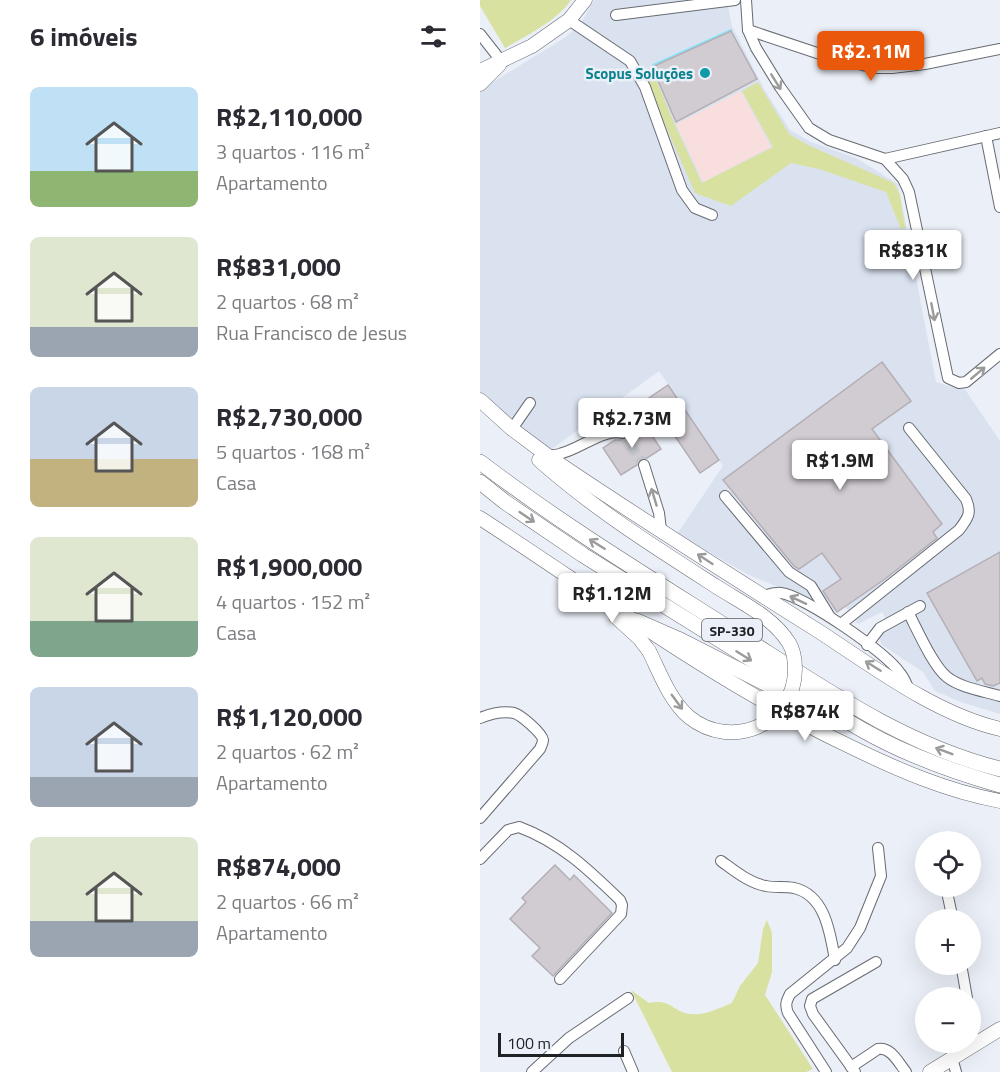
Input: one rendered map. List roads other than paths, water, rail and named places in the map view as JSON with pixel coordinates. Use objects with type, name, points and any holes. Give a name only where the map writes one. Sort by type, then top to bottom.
[{"type":"highway","name":"SP-330","points":[[480,462],[554,516],[842,700],[910,738],[1000,769]]},
{"type":"highway","name":"SP-330","points":[[480,482],[505,502],[583,555],[818,701],[838,716],[914,755],[967,776],[1000,785]]},
{"type":"highway","points":[[636,621],[678,639],[814,709],[838,716]]},
{"type":"main road","points":[[480,71],[532,46],[569,20],[585,0]]},
{"type":"main road","points":[[480,84],[502,62]]},
{"type":"main road","points":[[480,400],[512,429],[548,456],[909,689],[961,716],[1000,729]]},
{"type":"main road","points":[[480,411],[639,538],[763,616],[782,633],[795,659],[795,679],[789,698],[772,719],[758,728],[738,733],[709,729],[687,715],[673,697],[649,651],[639,638],[613,614],[606,600]]},
{"type":"main road","points":[[480,518],[636,621],[768,704],[882,763],[932,783],[974,796],[1000,801]]},
{"type":"main road","points":[[981,1039],[1000,1029]]},
{"type":"main road","points":[[930,1072],[959,1053]]},
{"type":"street","points":[[616,15],[735,0]]},
{"type":"street","points":[[746,0],[748,30],[756,48],[809,128],[829,140],[885,159],[903,178],[909,192],[948,378],[953,381],[966,382],[1000,354]]},
{"type":"street","points":[[569,20],[630,61],[645,87],[682,190],[695,208],[712,215]]},
{"type":"street","points":[[748,30],[831,57],[874,68],[925,64],[1000,49]]},
{"type":"street","points":[[480,34],[502,62]]},
{"type":"street","points":[[885,159],[1000,134]]},
{"type":"street","points":[[986,136],[1000,207]]},
{"type":"street","points":[[512,429],[530,404]]},
{"type":"street","points":[[841,624],[959,530],[969,518],[970,509],[966,499],[909,428]]},
{"type":"street","points":[[548,456],[564,453],[608,434],[622,433]]},
{"type":"street","points":[[644,465],[659,513],[661,530]]},
{"type":"street","points":[[725,496],[789,572],[811,586],[830,618]]},
{"type":"street","points":[[763,596],[782,593],[841,624],[900,672],[909,689]]},
{"type":"street","points":[[867,645],[880,628],[920,606]]},
{"type":"street","points":[[908,612],[940,670],[948,678],[968,687],[1000,696]]},
{"type":"street","points":[[480,718],[515,713],[542,736],[543,742],[540,749],[480,818]]},
{"type":"street","points":[[480,859],[508,830],[519,827],[560,847],[587,867],[620,900],[621,914],[560,979]]},
{"type":"street","points":[[826,1072],[788,1013],[786,1006],[790,994],[835,960],[847,948],[860,928],[875,895],[882,870],[878,848]]},
{"type":"street","points":[[722,861],[749,880],[765,886],[792,888],[810,895],[821,909],[835,960]]},
{"type":"street","points":[[876,962],[812,999],[810,1006],[813,1014],[853,1070],[878,1049],[883,1048],[888,1050],[906,1072]]},
{"type":"street","points":[[532,1072],[569,1038],[628,998]]},
{"type":"street","points":[[624,1051],[633,1072]]},
{"type":"street","points":[[952,1058],[956,1072]]},
{"type":"waterway","points":[[653,65],[731,30]]},
{"type":"tunnel","points":[[622,433],[644,465]]},
{"type":"place","name":"Scopus Soluções","points":[[705,73]]}]
